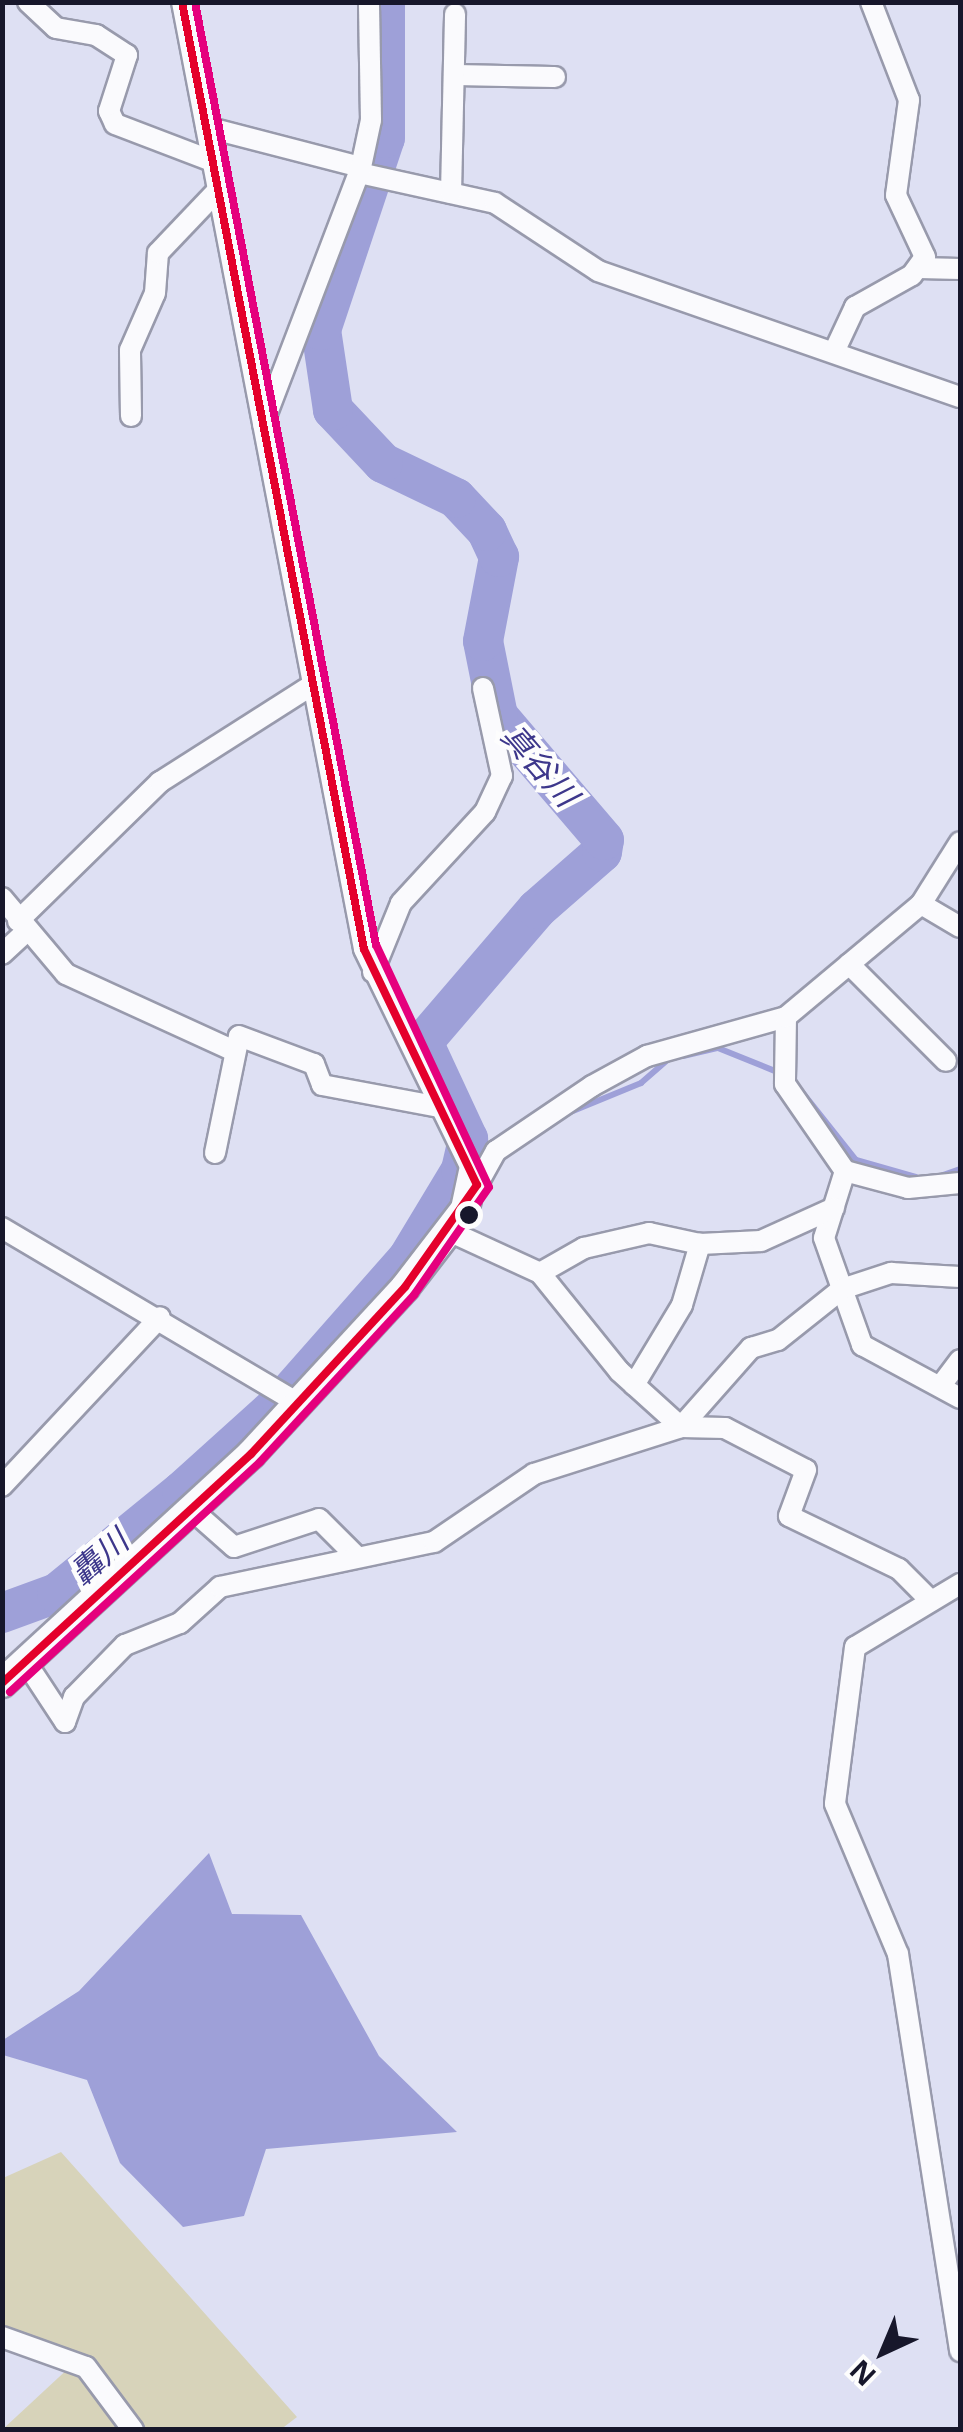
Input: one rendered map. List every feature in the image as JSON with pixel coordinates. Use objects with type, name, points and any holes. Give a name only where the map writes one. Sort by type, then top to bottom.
[{"type":"street","points":[[28,2],[56,28],[96,36],[127,55],[108,111],[116,124],[212,160]]},
{"type":"street","points":[[182,2],[312,684],[373,972],[475,1179]]},
{"type":"street","points":[[262,424],[360,170],[371,120],[369,2]]},
{"type":"street","points":[[834,352],[855,307],[919,268],[925,257],[896,195],[910,111],[871,2]]},
{"type":"street","points":[[450,194],[456,14]]},
{"type":"street","points":[[454,75],[555,77]]},
{"type":"street","points":[[206,127],[495,204],[598,271],[960,397]]},
{"type":"street","points":[[131,416],[130,350],[155,293],[158,253],[218,190]]},
{"type":"street","points":[[919,268],[960,269]]},
{"type":"street","points":[[2,954],[23,926],[160,782],[312,684]]},
{"type":"street","points":[[373,972],[401,904],[486,812],[502,776],[483,688]]},
{"type":"street","points":[[931,1601],[899,1569],[790,1516],[806,1470],[725,1428],[681,1427],[534,1474],[434,1542],[220,1588],[180,1623],[125,1645],[74,1697],[64,1722],[9,1675],[190,1509],[298,1403],[451,1232],[475,1179],[496,1151],[531,1122],[606,1078],[735,1025],[786,1017],[920,904],[960,842]]},
{"type":"street","points":[[2,898],[66,974],[234,1051]]},
{"type":"street","points":[[920,904],[960,927]]},
{"type":"street","points":[[849,964],[946,1061]]},
{"type":"street","points":[[786,1017],[784,1084],[845,1171],[908,1188],[960,1183]]},
{"type":"street","points":[[215,1153],[239,1036],[314,1064],[322,1085],[439,1107]]},
{"type":"street","points":[[845,1171],[824,1238],[862,1345],[942,1384],[960,1398]]},
{"type":"street","points":[[540,1273],[584,1248],[649,1233],[700,1244],[761,1241],[834,1208]]},
{"type":"street","points":[[2,1228],[298,1403]]},
{"type":"street","points":[[451,1232],[540,1273],[634,1385],[681,1427]]},
{"type":"street","points":[[634,1385],[682,1306],[700,1244]]},
{"type":"street","points":[[681,1427],[751,1348],[778,1340],[842,1289],[891,1273],[960,1277]]},
{"type":"street","points":[[2,1486],[160,1318]]},
{"type":"street","points":[[942,1384],[960,1360]]},
{"type":"street","points":[[190,1509],[234,1547],[319,1519],[357,1557]]},
{"type":"street","points":[[960,1584],[855,1648],[836,1804],[898,1954],[928,2188],[960,2350]]},
{"type":"street","points":[[2,2337],[86,2367],[133,2430]]},
{"type":"shaded area","points":[[61,2152],[297,2417],[280,2430],[3,2429],[72,2365],[3,2332],[3,2178]]},
{"type":"water","points":[[209,1853],[232,1914],[301,1915],[379,2056],[457,2132],[266,2149],[244,2216],[183,2227],[120,2163],[87,2080],[3,2055],[3,2040],[79,1991]]},
{"type":"waterway","name":"真谷川","points":[[2,1613],[57,1593],[182,1491],[282,1401],[408,1258],[461,1170],[468,1139],[423,1042],[537,909],[602,852],[604,840],[498,716],[483,641],[499,557],[487,531],[456,498],[383,463],[333,410],[321,330],[385,138],[385,2]]},
{"type":"waterway","points":[[683,1056],[718,1048],[780,1073]]},
{"type":"waterway","points":[[568,1113],[641,1083],[670,1058]]},
{"type":"waterway","points":[[791,1078],[856,1160],[916,1177]]},
{"type":"waterway","points":[[943,1175],[960,1169]]},
{"type":"transit line","points":[[2,1683],[251,1454],[405,1287],[477,1185],[364,949],[182,2]]},
{"type":"transit line","points":[[10,1692],[260,1462],[414,1295],[489,1187],[376,945],[195,2]]},
{"type":"water label","name":"轟川","points":[[99,1557]]}]
